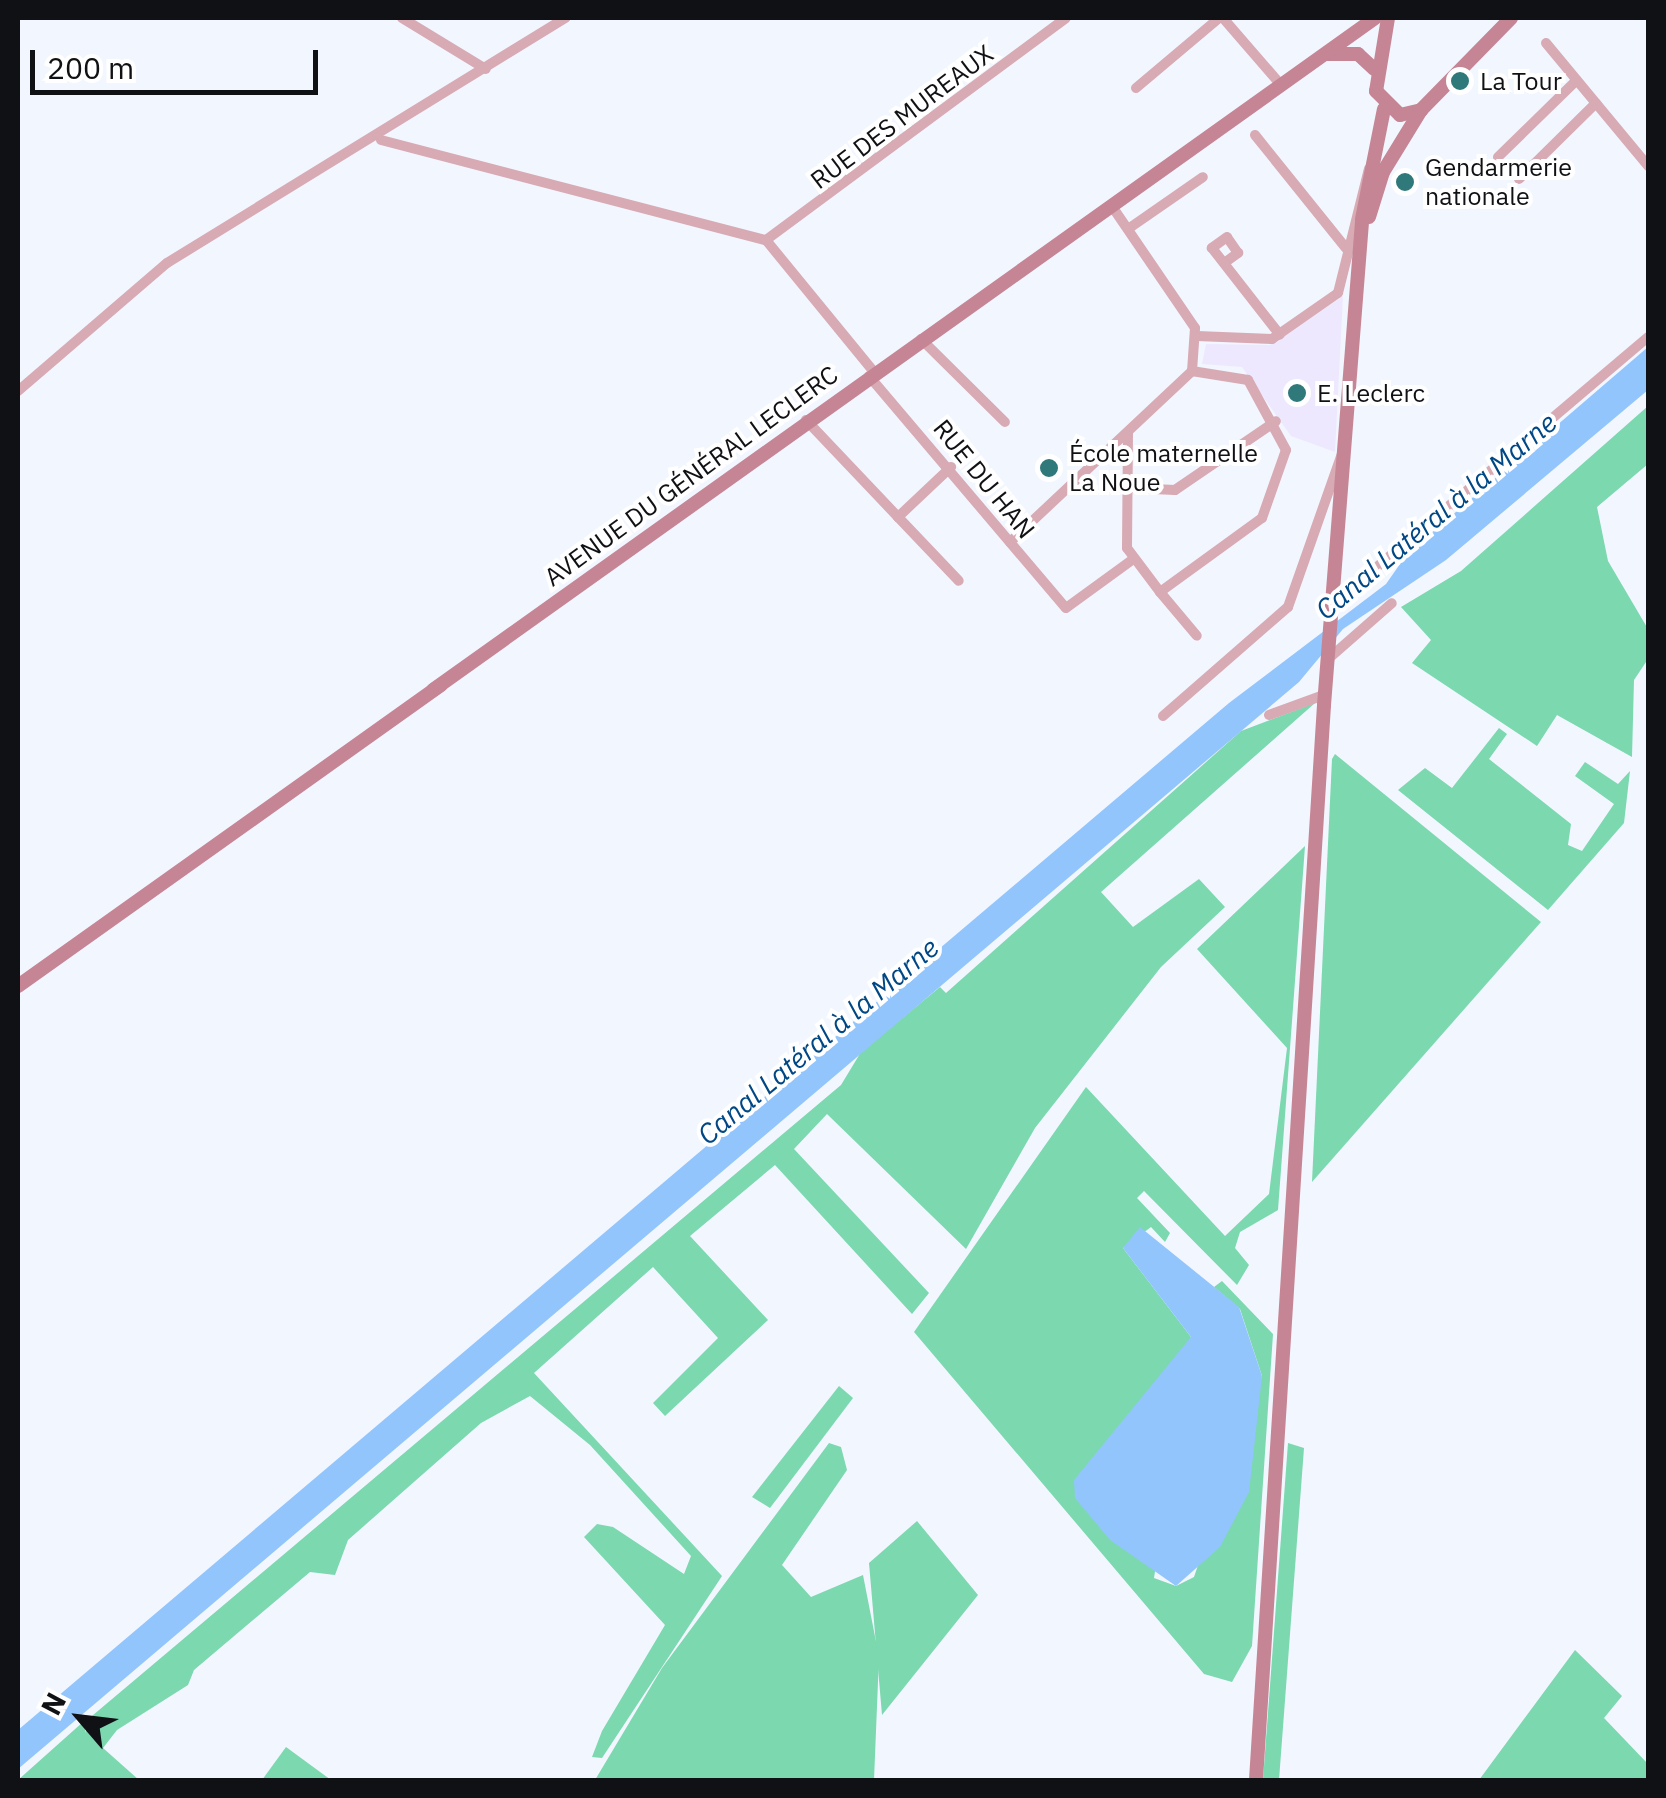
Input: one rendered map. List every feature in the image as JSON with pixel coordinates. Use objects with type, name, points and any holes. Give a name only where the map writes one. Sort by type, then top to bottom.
[{"type":"main road","name":"AVENUE DU GÉNÉRAL LECLERC","points":[[18,986],[1374,18]]},
{"type":"main road","points":[[1256,1780],[1320,830],[1324,695],[1344,450],[1353,248],[1372,164],[1384,133],[1384,109],[1374,69],[1388,18]]},
{"type":"main road","points":[[1353,248],[1398,143],[1421,110],[1511,18]]},
{"type":"main road","points":[[1326,54],[1349,52],[1374,69]]},
{"type":"main road","points":[[1384,109],[1421,110]]},
{"type":"main road","points":[[1384,133],[1398,143]]},
{"type":"street","points":[[402,18],[486,69]]},
{"type":"street","points":[[18,391],[167,263],[380,140],[566,18]]},
{"type":"street","name":"RUE DES MUREAUX","points":[[766,244],[1066,18]]},
{"type":"street","points":[[1136,88],[1221,18],[1281,84]]},
{"type":"street","points":[[1546,43],[1648,166]]},
{"type":"street","points":[[1498,157],[1576,80]]},
{"type":"street","points":[[1519,178],[1596,103]]},
{"type":"street","points":[[1197,336],[1280,334],[1328,302],[1341,288],[1353,248],[1255,136]]},
{"type":"street","points":[[380,140],[766,244]]},
{"type":"street","points":[[1128,229],[1202,177]]},
{"type":"street","points":[[1010,542],[1192,371],[1197,336],[1111,204]]},
{"type":"street","name":"RUE DU HAN","points":[[766,244],[1066,608],[1132,560]]},
{"type":"street","points":[[1227,261],[1280,334]]},
{"type":"street","points":[[1332,604],[1648,338]]},
{"type":"street","points":[[920,340],[1005,422]]},
{"type":"street","points":[[1160,592],[1266,512],[1286,450],[1276,421],[1241,375],[1192,371]]},
{"type":"street","points":[[806,420],[959,581]]},
{"type":"street","points":[[1132,488],[1174,490],[1276,421]]},
{"type":"street","points":[[1128,433],[1132,560],[1197,636]]},
{"type":"street","points":[[1163,716],[1288,607],[1344,450]]},
{"type":"street","points":[[898,517],[951,468]]},
{"type":"street","points":[[1327,660],[1392,603]]},
{"type":"street","points":[[1269,716],[1324,695]]},
{"type":"shaded area","points":[[1343,296],[1335,452],[1291,436],[1242,367],[1202,364],[1206,344],[1270,345]]},
{"type":"green space","points":[[1648,406],[1648,464],[1597,507],[1608,561],[1648,629],[1648,659],[1634,680],[1632,757],[1557,715],[1537,746],[1412,663],[1431,640],[1401,607],[1461,571]]},
{"type":"green space","points":[[1315,703],[1101,892],[1133,927],[1199,879],[1225,907],[1161,967],[1035,1128],[966,1249],[827,1114],[794,1149],[929,1293],[912,1314],[775,1165],[690,1236],[768,1320],[665,1416],[653,1403],[718,1338],[653,1267],[534,1373],[722,1576],[602,1758],[592,1757],[602,1731],[665,1625],[584,1537],[597,1524],[613,1527],[684,1574],[691,1556],[590,1445],[530,1396],[481,1423],[348,1540],[335,1575],[310,1572],[194,1670],[188,1685],[117,1730],[103,1748],[139,1780],[18,1780],[83,1722],[86,1733],[86,1721],[841,1085],[861,1052],[940,987],[946,993],[1241,731]]},
{"type":"green space","points":[[1499,728],[1507,734],[1489,759],[1571,824],[1568,845],[1582,851],[1614,804],[1575,776],[1585,762],[1618,784],[1630,771],[1624,823],[1548,910],[1398,790],[1425,768],[1452,788]]},
{"type":"green space","points":[[1335,754],[1541,922],[1312,1182],[1332,759]]},
{"type":"green space","points":[[1305,846],[1278,1210],[1240,1232],[1235,1248],[1249,1265],[1237,1285],[1144,1191],[1137,1198],[1170,1233],[1165,1242],[1151,1227],[1123,1248],[1191,1337],[1154,1578],[1176,1586],[1194,1577],[1262,1376],[1240,1309],[1214,1287],[1222,1281],[1273,1334],[1252,1646],[1232,1682],[1204,1674],[914,1332],[1086,1087],[1225,1236],[1269,1194],[1287,1048],[1197,949]]},
{"type":"green space","points":[[839,1386],[853,1398],[770,1508],[752,1497]]},
{"type":"green space","points":[[829,1443],[841,1447],[847,1470],[782,1565],[811,1597],[863,1575],[879,1657],[874,1780],[595,1780],[662,1668]]},
{"type":"green space","points":[[1288,1443],[1304,1448],[1279,1780],[1263,1780]]},
{"type":"green space","points":[[917,1521],[978,1595],[882,1715],[869,1563]]},
{"type":"green space","points":[[1575,1650],[1622,1696],[1604,1718],[1648,1764],[1648,1780],[1479,1780]]},
{"type":"green space","points":[[286,1747],[331,1780],[262,1780]]},
{"type":"water","points":[[1648,347],[1648,390],[1446,560],[1343,629],[1299,682],[18,1769],[18,1730],[1229,703],[1386,584],[1407,554]]},
{"type":"water","points":[[1140,1227],[1239,1307],[1262,1376],[1249,1492],[1220,1547],[1176,1586],[1110,1540],[1075,1498],[1074,1480],[1191,1337],[1123,1248]]},
{"type":"place","name":"La Tour","points":[[1460,81]]},
{"type":"place","name":"Gendarmerie nationale","points":[[1405,182]]},
{"type":"place","name":"E. Leclerc","points":[[1297,393]]},
{"type":"place","name":"École maternelle La Noue","points":[[1049,468]]},
{"type":"water label","name":"Canal Latéral à la Marne","points":[[1436,516]]},
{"type":"water label","name":"Canal Latéral à la Marne","points":[[818,1041]]}]
